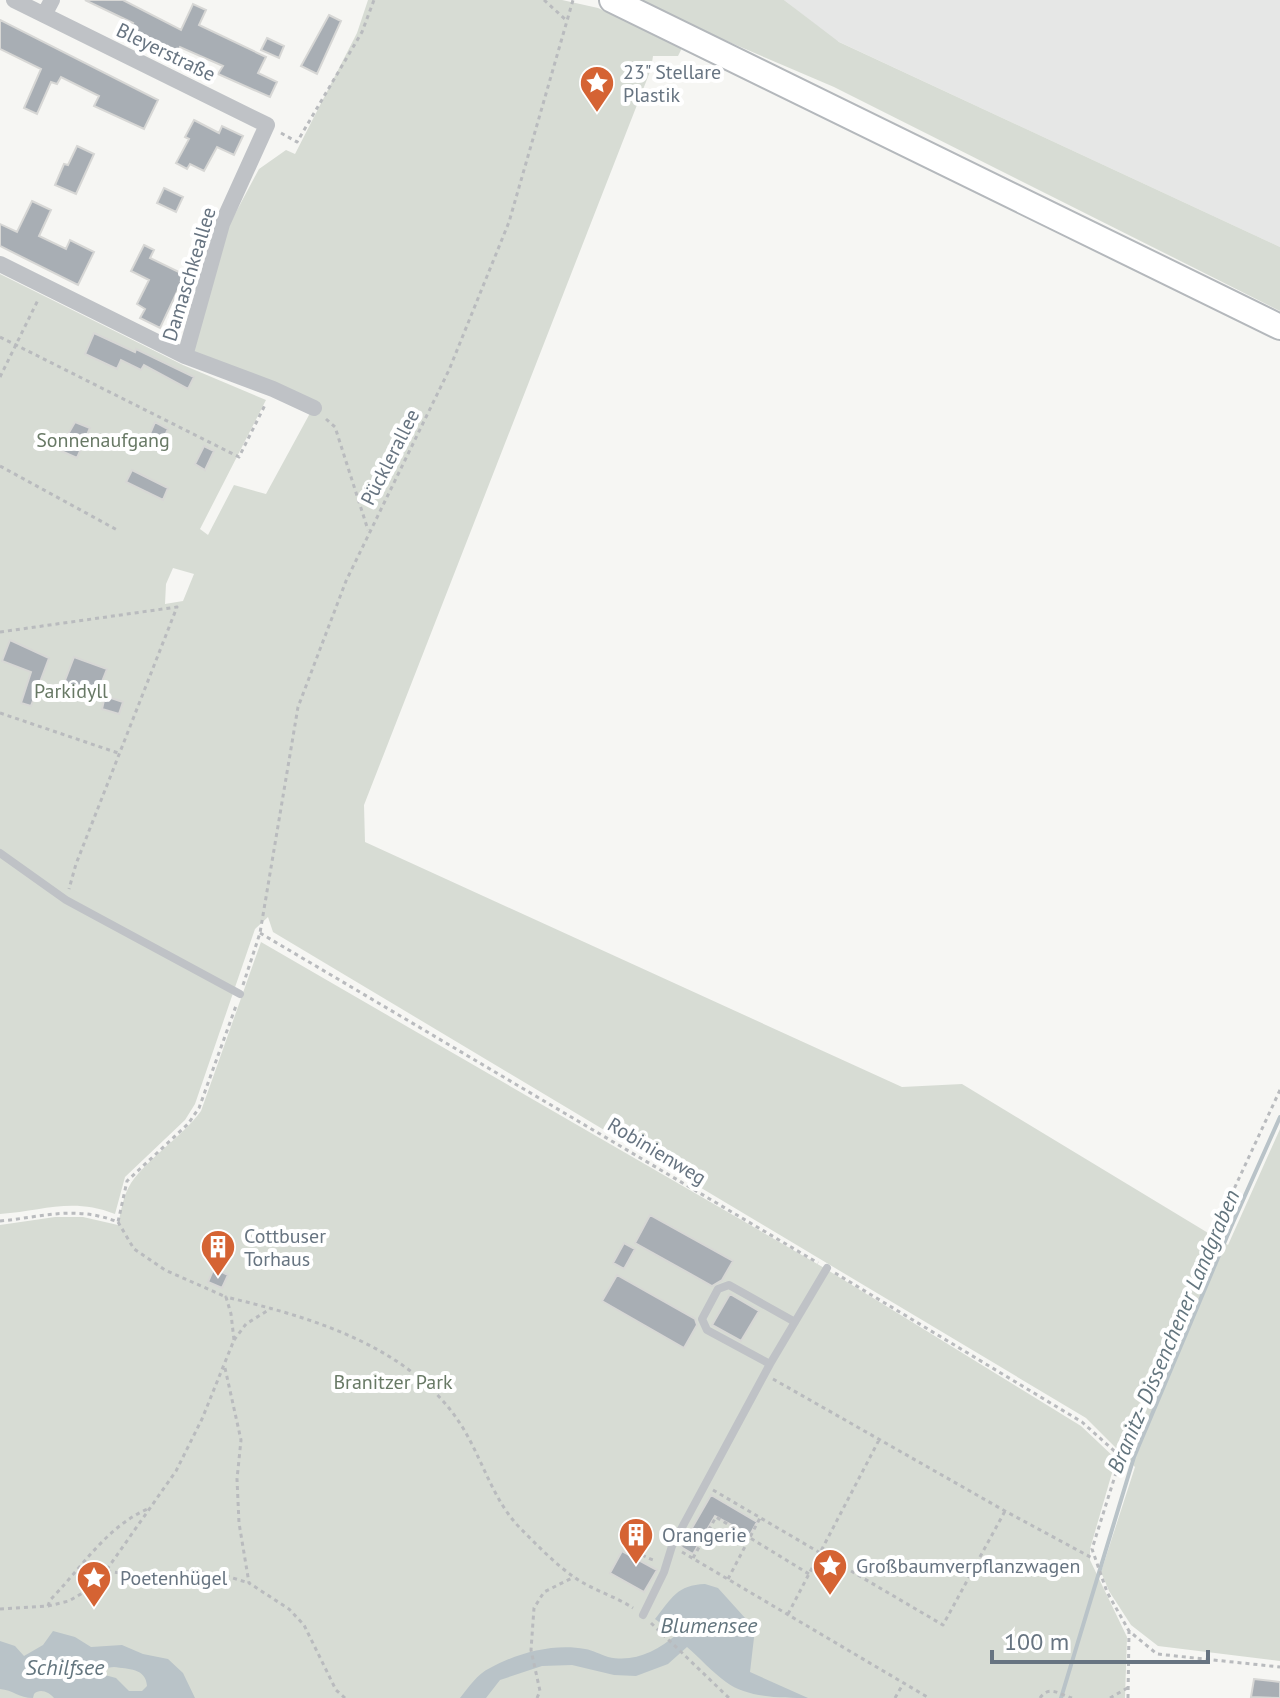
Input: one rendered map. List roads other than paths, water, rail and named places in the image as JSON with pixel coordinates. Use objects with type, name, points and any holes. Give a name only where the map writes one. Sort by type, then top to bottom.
[{"type":"main road","points":[[612,0],[1280,327]]},
{"type":"street","name":"Bleyerstraße","points":[[14,0],[48,8],[263,122]]},
{"type":"street","name":"Damaschkeallee","points":[[185,356],[222,224],[263,122]]},
{"type":"street","name":"Damaschkeallee","points":[[0,264],[185,356],[314,408]]},
{"type":"lane","points":[[0,853],[66,900],[240,994]]},
{"type":"lane","points":[[643,1615],[672,1546],[770,1364],[827,1268]]},
{"type":"lane","points":[[770,1364],[707,1330],[702,1319],[718,1289],[729,1285],[795,1322]]},
{"type":"water","name":"Blumensee","points":[[705,1584],[718,1588],[755,1629],[750,1672],[808,1698],[765,1696],[734,1687],[687,1647],[668,1664],[636,1676],[614,1675],[572,1665],[542,1666],[500,1680],[486,1698],[460,1698],[485,1671],[536,1651],[573,1647],[608,1657],[627,1658],[653,1651],[676,1635],[655,1619],[681,1590]]},
{"type":"water","name":"Schilfsee","points":[[53,1631],[75,1637],[91,1647],[122,1645],[143,1654],[168,1659],[183,1673],[195,1698],[54,1698],[42,1691],[36,1692],[33,1698],[0,1689],[0,1641],[15,1646],[24,1656],[43,1645]],"holes":[[[105,1668],[140,1673],[147,1686],[142,1691],[129,1691],[116,1678],[101,1674]]]},
{"type":"waterway","name":"Branitz- Dissenchener Landgraben","points":[[1061,1698],[1134,1457],[1280,1117]]},
{"type":"place","name":"23\" Stellare Plastik","points":[[597,114]]},
{"type":"place","name":"Cottbuser Torhaus","points":[[218,1278]]},
{"type":"place","name":"Orangerie","points":[[636,1566]]},
{"type":"place","name":"Großbaumverpflanzwagen","points":[[830,1597]]},
{"type":"place","name":"Poetenhügel","points":[[94,1609]]},
{"type":"park label","name":"Sonnenaufgang","points":[[103,440]]},
{"type":"park label","name":"Parkidyll","points":[[71,691]]},
{"type":"park label","name":"Branitzer Park","points":[[393,1382]]}]
